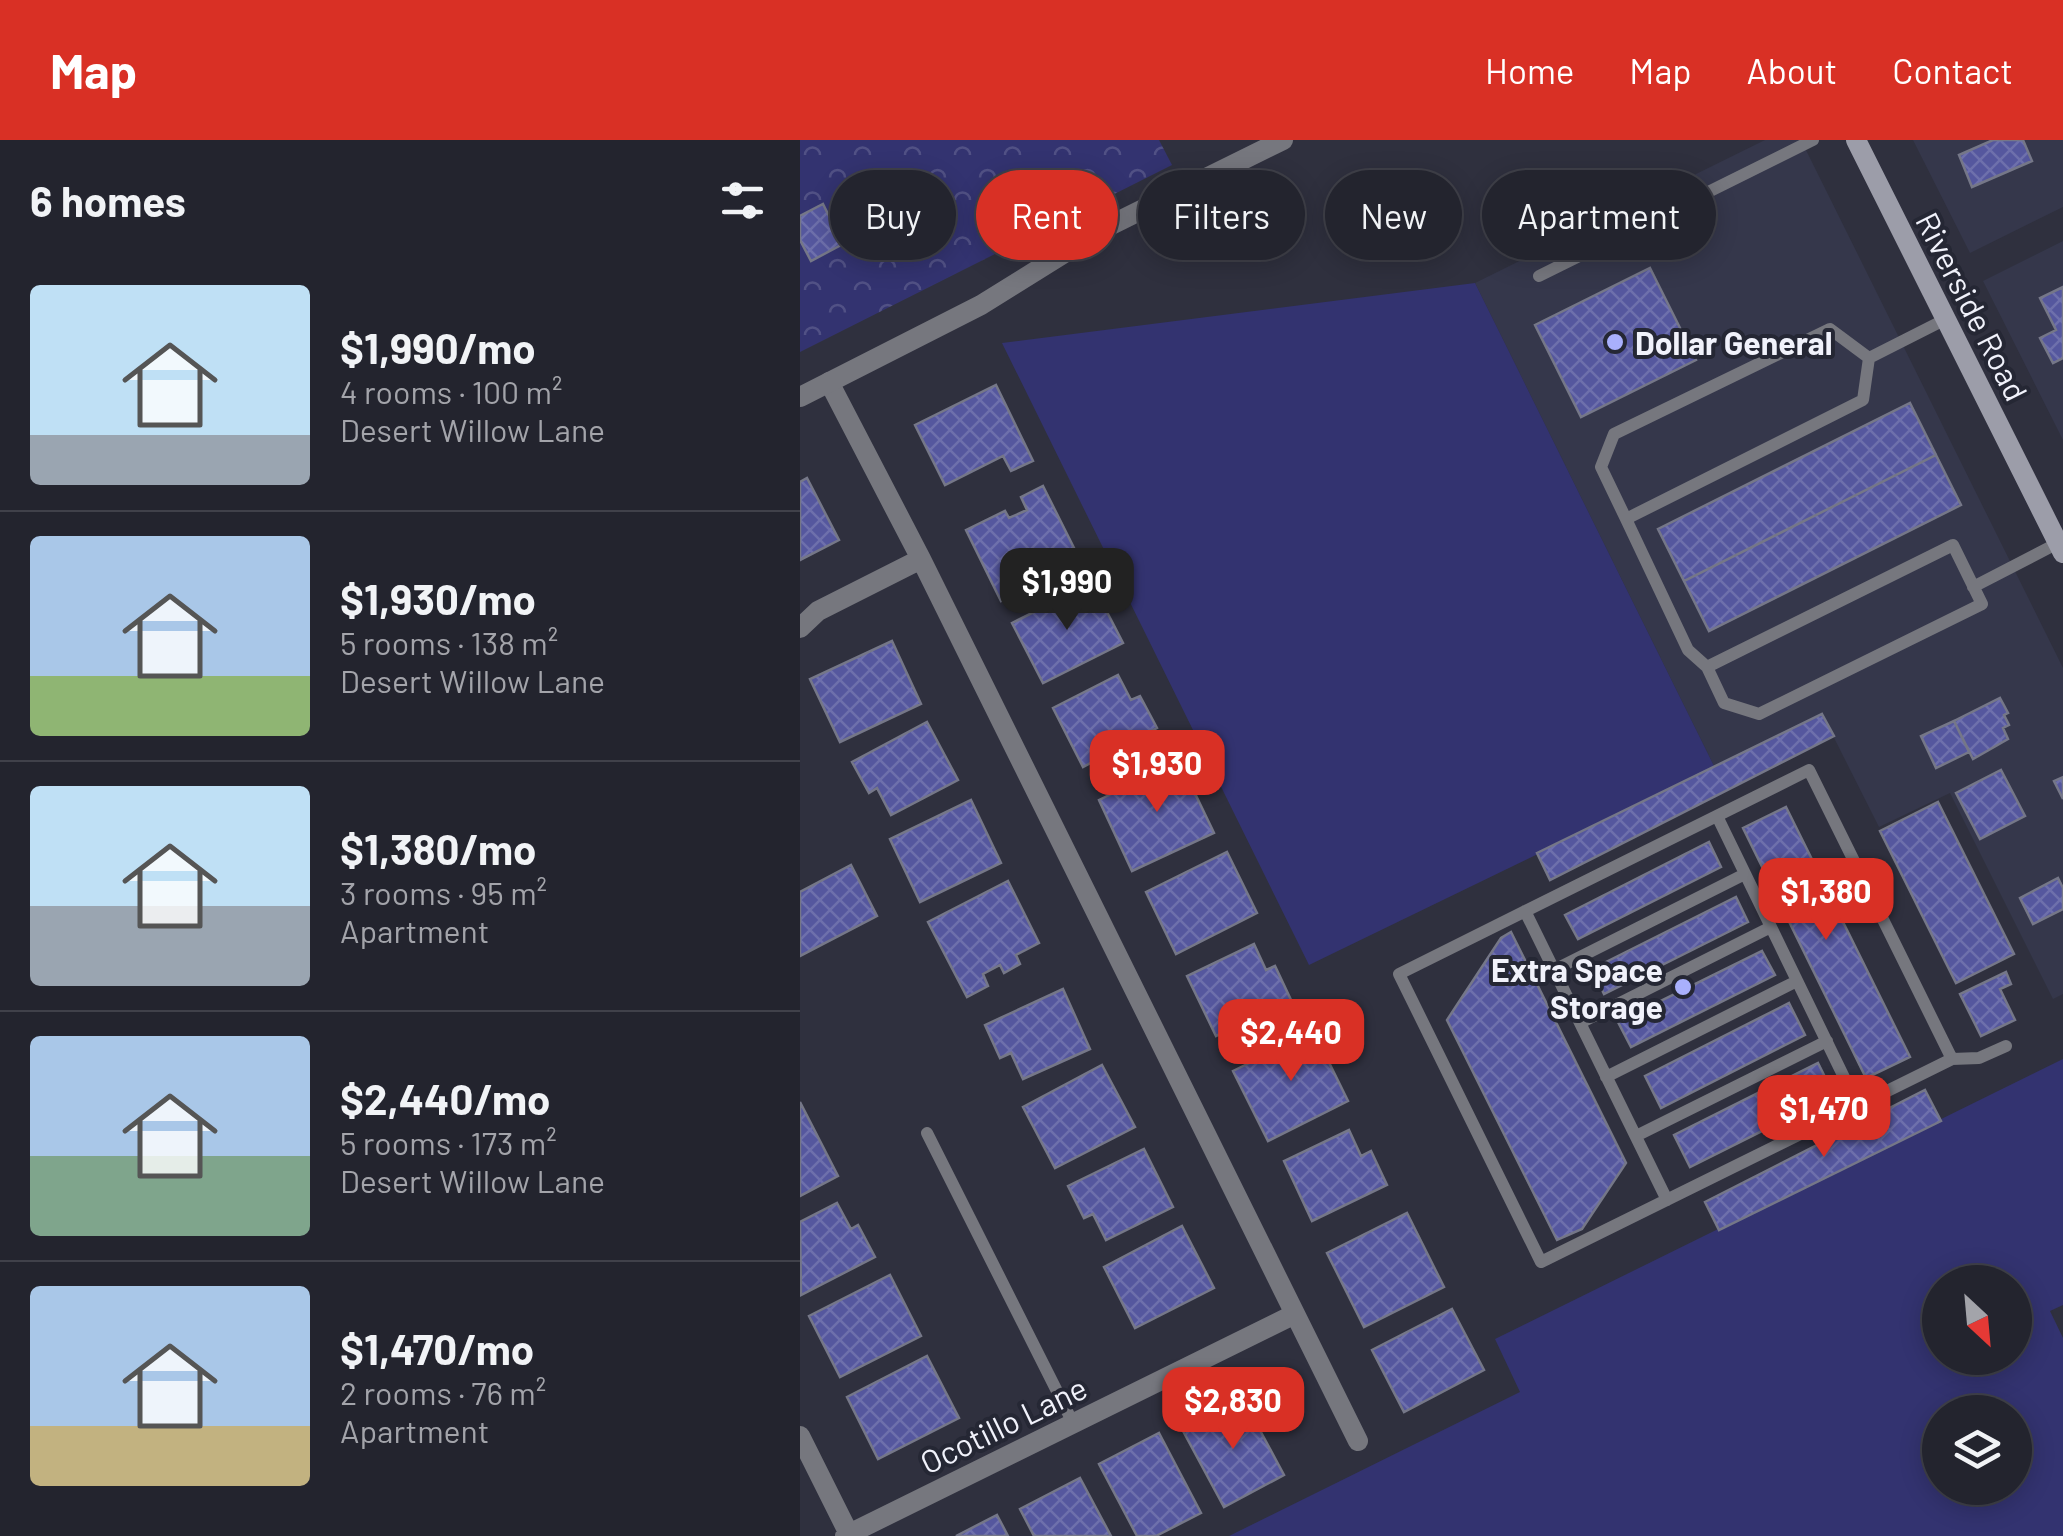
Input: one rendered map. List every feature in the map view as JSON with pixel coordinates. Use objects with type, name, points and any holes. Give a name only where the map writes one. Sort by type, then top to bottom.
[{"type":"main road","name":"Riverside Road","points":[[1856,140],[2060,548]]},
{"type":"street","points":[[800,396],[981,305],[1102,229],[1282,140]]},
{"type":"street","points":[[830,382],[1358,1441]]},
{"type":"street","points":[[800,628],[818,610],[921,559]]},
{"type":"street","name":"Ocotillo Lane","points":[[847,1535],[1295,1314]]},
{"type":"street","points":[[800,1436],[847,1535]]},
{"type":"lane","points":[[1539,276],[1812,140]]},
{"type":"lane","points":[[1869,358],[1946,319]]},
{"type":"lane","points":[[1707,667],[1952,546],[1982,604],[1759,714],[1724,703],[1707,667],[1688,650],[1602,468],[1614,434],[1830,330],[1869,358]]},
{"type":"lane","points":[[1626,519],[1863,400],[1869,358]]},
{"type":"lane","points":[[1973,587],[2060,548]]},
{"type":"lane","points":[[1952,1059],[1809,770],[1399,974],[1542,1262],[1952,1059],[1978,1058],[2006,1046]]},
{"type":"lane","points":[[1717,816],[1858,1106]]},
{"type":"lane","points":[[1554,970],[1745,874]]},
{"type":"lane","points":[[1525,911],[1667,1200]]},
{"type":"lane","points":[[1580,1023],[1770,927]]},
{"type":"lane","points":[[1606,1078],[1797,981]]},
{"type":"lane","points":[[1636,1136],[1827,1041]]},
{"type":"lane","points":[[927,1133],[1072,1424]]},
{"type":"shaded area","points":[[1765,140],[1801,140],[2063,668],[2063,994],[2053,999],[1950,793],[1879,827],[1822,714],[1715,768],[1475,283],[1522,260],[1716,260],[1716,170],[1704,170]]},
{"type":"shaded area","points":[[1913,140],[2063,140],[2063,207],[1970,253]]},
{"type":"shaded area","points":[[2063,241],[2063,440],[1983,281]]},
{"type":"green space","points":[[800,140],[1159,140],[1172,165],[1162,170],[1138,170],[1138,182],[1118,192],[1118,170],[976,170],[976,260],[983,260],[800,352]]},
{"type":"green space","points":[[1475,283],[1715,768],[1309,965],[1002,343]]},
{"type":"green space","points":[[2063,1059],[2063,1305],[2050,1311],[2063,1338],[2063,1536],[1229,1536],[1520,1392],[1495,1339]]},
{"type":"building","points":[[1993,140],[2023,140],[2032,161],[1972,187],[1959,155]]},
{"type":"building","points":[[823,204],[830,218],[830,251],[811,261],[800,240],[800,216]]},
{"type":"building","name":"Dollar General","points":[[1650,268],[1696,360],[1581,417],[1535,325]]},
{"type":"building","points":[[2063,287],[2063,358],[2053,363],[2040,338],[2056,330],[2040,298]]},
{"type":"building","points":[[996,385],[1033,461],[1011,471],[1003,456],[945,485],[915,425]]},
{"type":"building","points":[[1910,403],[1936,455],[1684,581],[1658,529]]},
{"type":"building","points":[[1936,455],[1961,505],[1709,631],[1684,581]]},
{"type":"building","points":[[807,478],[839,540],[800,560],[800,482]]},
{"type":"building","points":[[1043,486],[1081,562],[1001,601],[966,530],[1005,511],[1009,518],[1027,510],[1021,497]]},
{"type":"building","points":[[1092,583],[1123,643],[1043,683],[1012,623]]},
{"type":"building","points":[[892,641],[921,704],[840,742],[810,679]]},
{"type":"building","points":[[1118,675],[1131,700],[1140,696],[1157,728],[1083,767],[1053,708]]},
{"type":"building","points":[[2000,698],[2008,713],[2004,715],[2009,725],[2003,728],[2008,739],[1973,759],[1954,721]]},
{"type":"building","points":[[1822,714],[1834,736],[1550,880],[1537,853]]},
{"type":"building","points":[[1954,721],[1969,752],[1936,768],[1921,736]]},
{"type":"building","points":[[927,722],[958,780],[891,815],[877,788],[869,793],[852,762]]},
{"type":"building","points":[[1176,754],[1214,833],[1132,871],[1099,800],[1138,781],[1141,789],[1158,781],[1151,766]]},
{"type":"building","points":[[2001,770],[2025,816],[1980,839],[1956,793]]},
{"type":"building","points":[[2063,777],[2063,799],[2054,781]]},
{"type":"building","points":[[971,800],[1001,863],[920,902],[890,839]]},
{"type":"building","points":[[1938,802],[2014,954],[1956,983],[1880,831]]},
{"type":"building","points":[[1786,807],[1910,1057],[1866,1078],[1743,828]]},
{"type":"building","points":[[1709,842],[1721,867],[1578,939],[1565,915]]},
{"type":"building","points":[[1227,852],[1257,913],[1176,954],[1146,892]]},
{"type":"building","points":[[851,865],[877,916],[800,956],[800,892]]},
{"type":"building","points":[[2058,878],[2063,888],[2063,909],[2033,924],[2020,898]]},
{"type":"building","points":[[1008,881],[1039,943],[1016,955],[1020,964],[1004,973],[1000,965],[983,974],[988,986],[967,997],[928,922]]},
{"type":"building","points":[[1736,897],[1748,922],[1604,994],[1592,969]]},
{"type":"building","points":[[1511,932],[1626,1163],[1582,1229],[1557,1240],[1447,1020],[1501,938]]},
{"type":"building","points":[[1254,944],[1266,970],[1275,966],[1291,1000],[1216,1036],[1187,976]]},
{"type":"building","points":[[1762,951],[1775,975],[1631,1047],[1618,1022]]},
{"type":"building","points":[[2006,972],[2011,984],[2000,989],[2015,1020],[1981,1036],[1960,994]]},
{"type":"building","points":[[1063,989],[1090,1049],[1023,1079],[1011,1053],[1000,1058],[985,1025]]},
{"type":"building","points":[[1789,1003],[1805,1035],[1661,1108],[1645,1076]]},
{"type":"building","points":[[1310,1024],[1348,1101],[1268,1141],[1233,1071],[1280,1048],[1276,1041]]},
{"type":"building","points":[[1818,1063],[1834,1095],[1690,1167],[1674,1135]]},
{"type":"building","points":[[1102,1065],[1135,1127],[1055,1168],[1023,1107]]},
{"type":"building","points":[[1925,1090],[1941,1121],[1719,1230],[1705,1202]]},
{"type":"building","points":[[800,1102],[838,1176],[800,1196]]},
{"type":"building","points":[[1349,1130],[1361,1156],[1371,1151],[1387,1185],[1312,1221],[1284,1161]]},
{"type":"building","points":[[1144,1149],[1173,1207],[1106,1240],[1093,1214],[1084,1218],[1068,1186]]},
{"type":"building","points":[[837,1203],[851,1229],[858,1225],[875,1257],[801,1295],[800,1222]]},
{"type":"building","points":[[1407,1213],[1444,1287],[1364,1327],[1327,1253]]},
{"type":"building","points":[[1182,1226],[1214,1288],[1135,1328],[1104,1267]]},
{"type":"building","points":[[890,1275],[921,1336],[840,1377],[809,1316]]},
{"type":"building","points":[[1452,1309],[1484,1370],[1404,1412],[1372,1350]]},
{"type":"building","points":[[927,1356],[959,1418],[878,1459],[847,1397]]},
{"type":"building","points":[[1242,1397],[1284,1475],[1224,1507],[1182,1429]]},
{"type":"building","points":[[1159,1433],[1201,1513],[1156,1536],[1137,1536],[1099,1464]]},
{"type":"building","points":[[1080,1478],[1111,1536],[1034,1536],[1020,1509]]},
{"type":"building","points":[[997,1515],[1008,1536],[956,1536]]},
{"type":"place","name":"Dollar General","points":[[1615,342]]},
{"type":"place","name":"Extra Space Storage","points":[[1683,987]]}]
